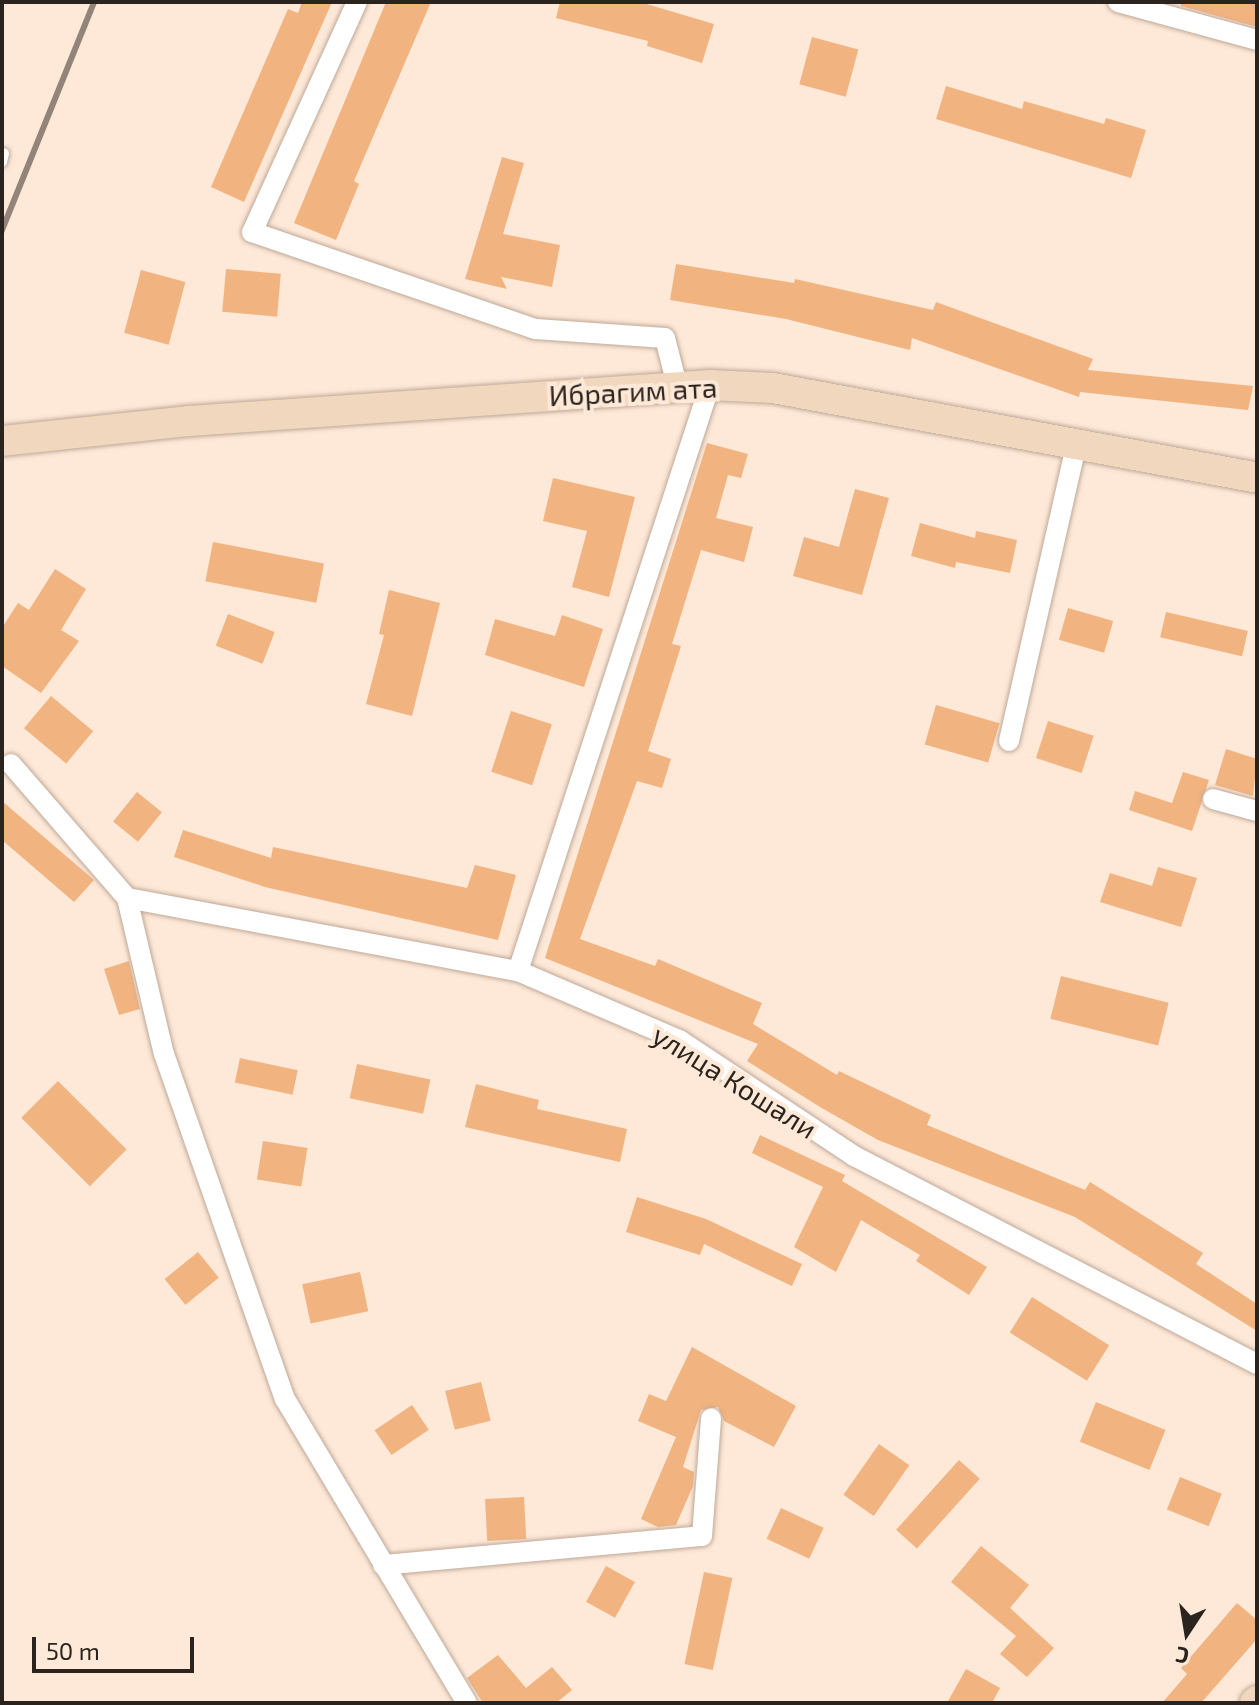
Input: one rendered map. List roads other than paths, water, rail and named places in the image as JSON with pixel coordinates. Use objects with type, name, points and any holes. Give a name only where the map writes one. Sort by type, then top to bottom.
[{"type":"street","points":[[357,2],[252,232],[536,329],[665,338],[677,385]]},
{"type":"street","points":[[1118,2],[1257,40]]},
{"type":"street","points":[[518,971],[710,385]]},
{"type":"street","name":"Ибрагим ата","points":[[2,441],[189,421],[710,385],[773,388],[1076,447],[1257,478]]},
{"type":"street","points":[[1009,741],[1076,447]]},
{"type":"street","points":[[11,764],[127,898],[164,1054],[285,1399],[467,1703]]},
{"type":"street","points":[[1213,799],[1257,811]]},
{"type":"street","name":"улица Кошали","points":[[127,898],[518,971],[681,1041],[854,1156],[1257,1364]]},
{"type":"street","points":[[383,1565],[702,1536],[711,1418]]},
{"type":"railway","points":[[2,230],[94,2]]}]
